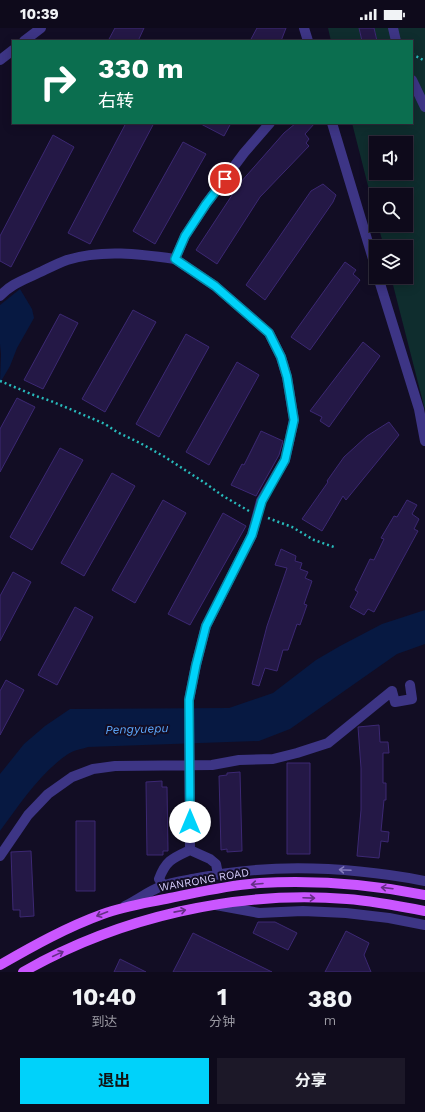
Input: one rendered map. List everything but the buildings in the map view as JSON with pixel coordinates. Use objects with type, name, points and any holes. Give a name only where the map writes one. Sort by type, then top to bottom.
[{"type":"main road","name":"WANRONG ROAD","points":[[0,965],[34,946],[82,923],[124,907],[212,889],[259,883],[304,882],[349,884],[394,889],[425,895]]},
{"type":"main road","points":[[23,972],[89,939],[172,913],[214,905],[304,897],[347,899],[425,911]]},
{"type":"street","points":[[25,40],[41,28]]},
{"type":"street","points":[[304,28],[308,40]]},
{"type":"street","points":[[393,28],[396,40]]},
{"type":"street","points":[[0,60],[12,51]]},
{"type":"street","points":[[413,82],[425,107]]},
{"type":"street","points":[[175,259],[185,236],[206,204],[244,153],[269,124]]},
{"type":"street","points":[[332,124],[369,246]]},
{"type":"street","points":[[0,296],[6,289],[18,282],[52,266],[68,260],[91,255],[123,253],[175,259],[215,286],[269,333],[281,357],[287,377],[294,420],[285,460],[262,501],[252,535],[206,626],[189,700],[190,850]]},
{"type":"street","points":[[380,284],[419,409],[425,440]]},
{"type":"street","points":[[0,856],[28,815],[48,794],[72,777],[93,769],[115,766],[212,765],[239,760],[273,759],[297,753],[328,743],[392,691],[396,702],[412,699],[410,685]]},
{"type":"street","points":[[163,885],[159,879],[163,868],[172,858],[190,850],[210,859],[216,864],[218,874]]},
{"type":"street","points":[[124,907],[163,885],[218,874],[258,870],[304,868],[350,870],[425,881]]},
{"type":"street","points":[[214,905],[259,913],[303,911],[346,912],[425,925]]},
{"type":"path","points":[[413,55],[425,61]]},
{"type":"path","points":[[0,381],[105,424],[117,432],[165,457],[205,482],[223,496],[257,516],[292,527],[314,540],[334,547]]},
{"type":"green space","points":[[328,28],[425,28],[425,410],[393,284],[413,284],[413,240],[382,240],[380,232],[413,232],[413,188],[369,188],[369,190],[352,124],[413,124],[413,40],[331,40]]},
{"type":"water","points":[[20,289],[32,309],[34,318],[0,383],[0,305]]},
{"type":"water","name":"Pengyuepu","points":[[425,610],[425,644],[397,654],[290,729],[259,741],[88,747],[75,751],[68,754],[48,770],[0,831],[0,774],[24,744],[45,726],[70,709],[229,708],[273,693],[316,660],[382,624]]},
{"type":"route","points":[[190,822],[189,700],[206,626],[252,535],[262,501],[285,460],[294,420],[287,377],[281,357],[269,333],[215,286],[175,259],[185,236],[225,179]]}]
